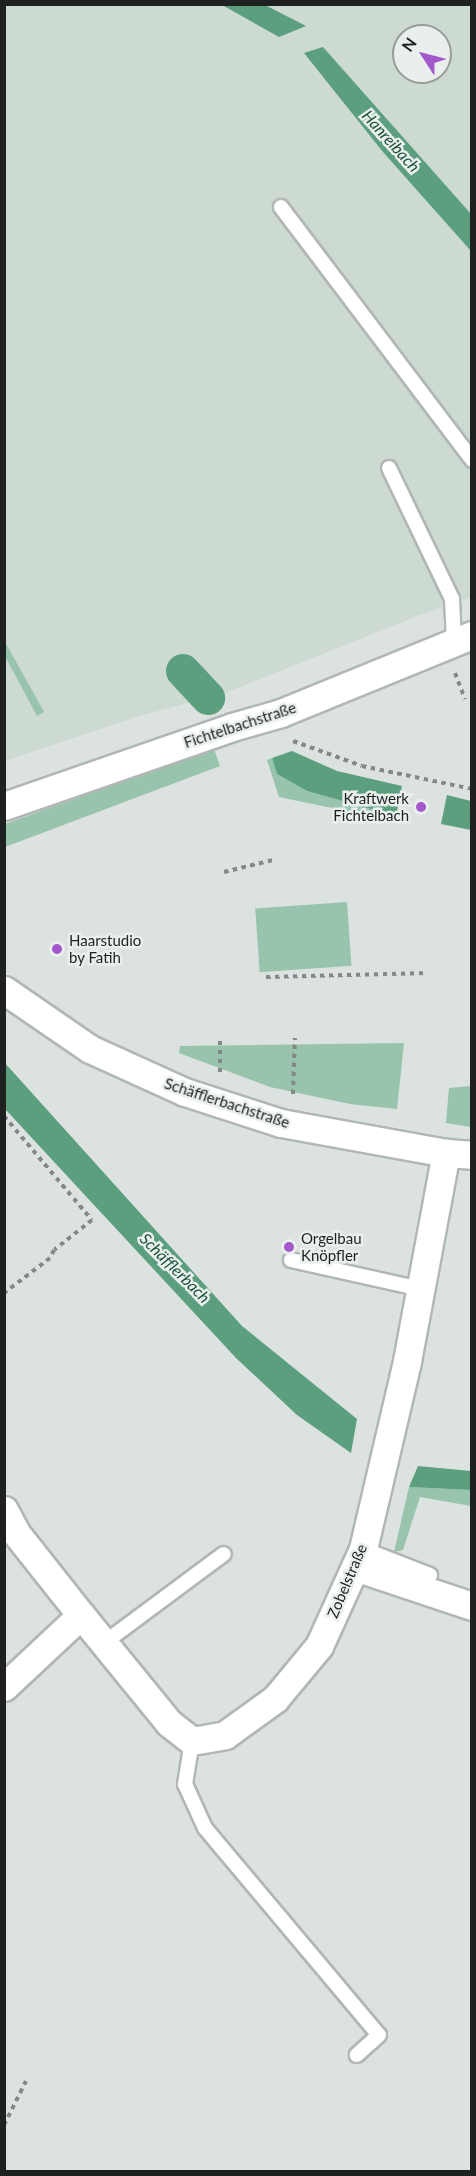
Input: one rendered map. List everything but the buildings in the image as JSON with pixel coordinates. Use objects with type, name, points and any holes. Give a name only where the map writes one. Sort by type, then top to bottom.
[{"type":"street","name":"Fichtelbachstraße","points":[[4,806],[231,727],[281,712],[463,638]]},
{"type":"street","name":"Schäfflerbachstraße","points":[[4,990],[90,1049],[185,1092],[291,1125],[459,1154]]},
{"type":"street","name":"Zobelstraße","points":[[192,1741],[225,1735],[275,1699],[320,1646],[359,1558],[407,1361],[421,1289],[459,1154]]},
{"type":"street","points":[[4,1510],[16,1533],[81,1615],[169,1723],[192,1741]]},
{"type":"street","points":[[359,1558],[471,1606]]},
{"type":"street","points":[[4,1687],[81,1615]]},
{"type":"lane","points":[[281,207],[471,460]]},
{"type":"lane","points":[[389,468],[452,598],[463,638]]},
{"type":"lane","points":[[291,1260],[421,1289]]},
{"type":"lane","points":[[104,1643],[224,1554]]},
{"type":"lane","points":[[359,1558],[430,1575]]},
{"type":"lane","points":[[192,1741],[185,1784],[205,1828],[379,2035],[357,2055]]},
{"type":"path","points":[[455,673],[465,699]]},
{"type":"path","points":[[281,712],[292,740],[362,766],[471,789]]},
{"type":"path","points":[[224,872],[273,860]]},
{"type":"path","points":[[266,977],[428,973]]},
{"type":"path","points":[[291,1125],[295,1038]]},
{"type":"path","points":[[4,1116],[92,1220],[54,1250],[50,1258],[4,1293]]},
{"type":"path","points":[[4,2125],[27,2081]]},
{"type":"shaded area","points":[[4,5],[472,5],[471,597],[417,616],[223,694],[142,715],[5,761]]},
{"type":"shaded area","points":[[4,640],[44,712],[37,716],[5,656]]},
{"type":"shaded area","points":[[214,749],[220,766],[5,847],[5,824]]},
{"type":"shaded area","points":[[272,758],[277,774],[307,791],[396,816],[385,819],[279,797],[267,760]]},
{"type":"shaded area","points":[[347,902],[351,966],[260,972],[255,908]]},
{"type":"shaded area","points":[[404,1043],[397,1109],[350,1104],[270,1087],[179,1053],[180,1046]]},
{"type":"shaded area","points":[[471,1086],[471,1127],[446,1123],[449,1088]]},
{"type":"shaded area","points":[[409,1487],[471,1490],[471,1506],[420,1497],[403,1550],[394,1552]]},
{"type":"water","points":[[222,5],[265,5],[306,26],[279,37]]},
{"type":"water","name":"Hanreibach","points":[[323,47],[471,214],[471,251],[383,152],[304,53]]},
{"type":"water","points":[[292,751],[337,771],[402,786],[396,816],[307,791],[277,774],[272,758]]},
{"type":"water","points":[[447,795],[471,801],[471,830],[441,824]]},
{"type":"water","name":"Schäfflerbach","points":[[4,1062],[242,1326],[357,1419],[351,1453],[297,1415],[236,1358],[5,1109]]},
{"type":"water","points":[[418,1466],[471,1471],[471,1490],[409,1487]]},
{"type":"waterway","points":[[183,671],[208,698]]},
{"type":"place","name":"Kraftwerk Fichtelbach","points":[[421,807]]},
{"type":"place","name":"Haarstudio by Fatih","points":[[57,949]]},
{"type":"place","name":"Orgelbau Knöpfler","points":[[289,1247]]}]
